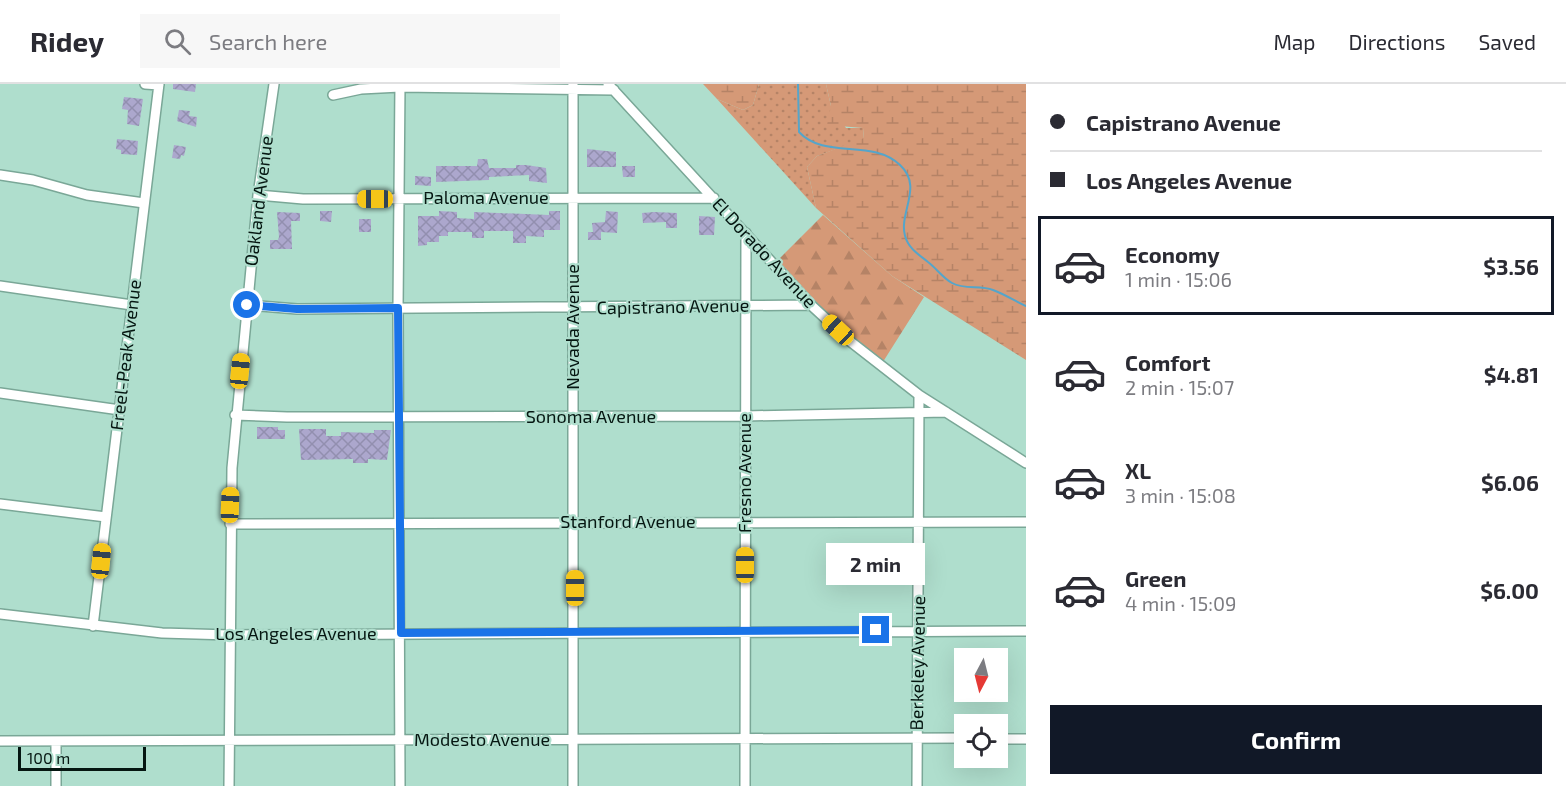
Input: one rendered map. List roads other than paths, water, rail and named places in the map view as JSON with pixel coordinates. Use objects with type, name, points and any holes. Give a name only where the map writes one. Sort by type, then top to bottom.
[{"type":"street","points":[[146,84],[159,84]]},
{"type":"street","name":"Freel-Peak Avenue","points":[[93,626],[159,84]]},
{"type":"street","name":"Oakland Avenue","points":[[229,786],[231,740],[230,524],[235,415],[258,195],[274,84]]},
{"type":"street","points":[[400,85],[398,308],[400,786]]},
{"type":"street","points":[[333,95],[361,89],[400,85],[611,87]]},
{"type":"street","name":"Nevada Avenue","points":[[573,87],[575,523],[573,786]]},
{"type":"street","name":"El Dorado Avenue","points":[[611,87],[812,305],[859,348],[919,395],[1026,463]]},
{"type":"street","points":[[0,175],[33,180],[87,195],[144,203]]},
{"type":"street","name":"Paloma Avenue","points":[[258,195],[303,199],[714,198]]},
{"type":"street","name":"Fresno Avenue","points":[[745,786],[746,233]]},
{"type":"street","points":[[0,286],[132,305]]},
{"type":"street","name":"Capistrano Avenue","points":[[247,305],[297,309],[812,305]]},
{"type":"street","points":[[0,393],[120,410]]},
{"type":"street","name":"Berkeley Avenue","points":[[917,786],[919,395]]},
{"type":"street","name":"Sonoma Avenue","points":[[235,415],[574,417],[946,412]]},
{"type":"street","points":[[0,504],[106,517]]},
{"type":"street","name":"Stanford Avenue","points":[[230,524],[1026,522]]},
{"type":"street","name":"Los Angeles Avenue","points":[[0,614],[162,633],[230,635],[1026,631]]},
{"type":"street","name":"Modesto Avenue","points":[[0,741],[573,741],[954,738]]},
{"type":"street","points":[[1008,738],[1026,739]]},
{"type":"street","points":[[56,741],[56,786]]},
{"type":"waterway","points":[[798,84],[799,132],[822,145],[876,152],[889,157],[907,174],[910,193],[904,233],[908,243],[915,251],[952,283],[993,290],[1026,306]]}]
